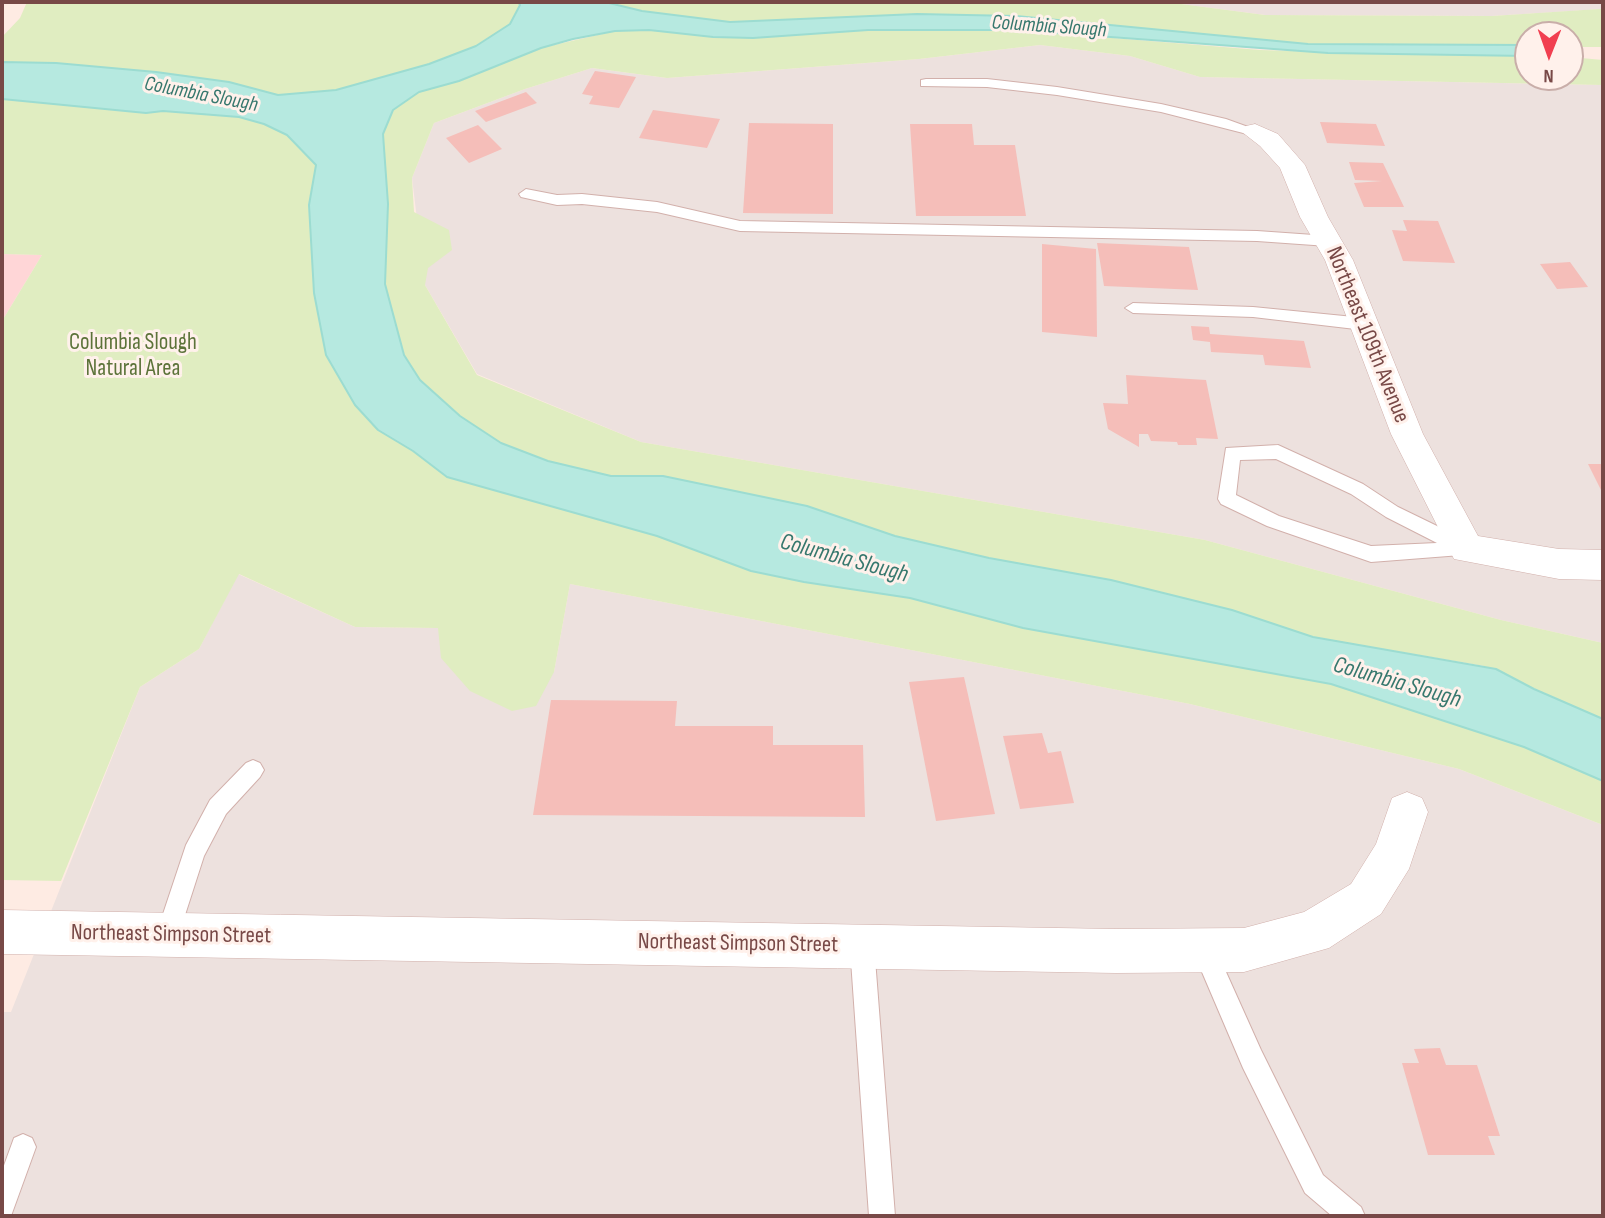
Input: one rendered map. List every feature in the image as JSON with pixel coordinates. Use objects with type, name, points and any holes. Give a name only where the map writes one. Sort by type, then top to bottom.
[{"type":"street","name":"Northeast 109th Avenue","points":[[1255,132],[1269,140],[1292,165],[1314,217],[1339,260],[1407,434],[1467,549]]},
{"type":"street","points":[[1467,549],[1559,564],[1603,565]]},
{"type":"street","name":"Northeast Simpson Street","points":[[2,932],[1244,950],[1313,932],[1366,899],[1394,854],[1407,812]]},
{"type":"lane","points":[[926,83],[987,83],[1057,92],[1161,108],[1221,121],[1255,132]]},
{"type":"lane","points":[[526,194],[557,200],[582,199],[657,207],[740,226],[1244,236],[1328,241]]},
{"type":"lane","points":[[1133,308],[1252,312],[1364,324]]},
{"type":"lane","points":[[1278,452],[1357,489],[1392,512],[1467,549],[1371,554],[1273,521],[1227,499],[1232,453],[1278,452]]},
{"type":"lane","points":[[169,935],[194,853],[218,807],[253,770]]},
{"type":"lane","points":[[862,946],[882,1216]]},
{"type":"lane","points":[[1205,951],[1252,1059],[1314,1184],[1352,1216]]},
{"type":"lane","points":[[2,1207],[23,1147]]},
{"type":"shaded area","points":[[1166,2],[1603,2],[1603,9],[1492,16],[1265,15]]},
{"type":"shaded area","points":[[1040,45],[1130,56],[1200,77],[1514,83],[1514,91],[1584,91],[1584,85],[1603,85],[1603,643],[1501,620],[1205,540],[641,442],[477,374],[425,285],[412,178],[434,123],[525,89],[592,68],[667,78],[919,59]]},
{"type":"shaded area","points":[[2,254],[42,255],[2,321]]},
{"type":"shaded area","points":[[238,574],[355,627],[439,628],[554,672],[570,584],[1190,704],[1459,769],[1603,825],[1603,1216],[2,1216],[2,1012],[11,1012],[140,687],[199,649]]},
{"type":"green space","points":[[27,2],[518,2],[520,5],[510,24],[476,46],[429,64],[336,90],[278,95],[229,82],[156,72],[56,63],[2,62],[2,37],[20,18]]},
{"type":"green space","points":[[605,2],[1166,2],[1265,15],[1492,16],[1603,9],[1603,47],[1584,47],[1584,21],[1514,21],[1514,45],[1308,44],[1016,16],[917,14],[730,22],[642,11]]},
{"type":"green space","points":[[649,30],[753,38],[868,30],[1015,30],[1260,50],[1514,55],[1514,83],[1200,77],[1130,56],[1040,45],[919,59],[667,78],[592,68],[525,89],[434,123],[412,178],[414,212],[449,230],[452,250],[428,268],[425,285],[477,375],[641,442],[1205,540],[1501,620],[1603,643],[1603,719],[1484,666],[1313,637],[1232,610],[1111,580],[989,558],[895,536],[807,506],[663,476],[611,476],[548,461],[501,443],[460,416],[420,380],[404,355],[385,284],[388,204],[383,134],[393,110],[419,92],[459,81],[541,48],[615,31]]},
{"type":"green space","points":[[1584,58],[1603,60],[1603,85],[1584,85]]},
{"type":"green space","name":"Columbia Slough Natural Area","points":[[2,99],[146,113],[163,111],[239,117],[264,124],[287,135],[316,165],[309,205],[314,293],[326,355],[378,430],[413,451],[447,477],[657,536],[751,571],[910,598],[1023,628],[1331,684],[1524,747],[1603,781],[1603,825],[1459,769],[1190,704],[570,584],[554,672],[536,706],[512,711],[470,691],[441,658],[438,628],[355,627],[239,574],[199,649],[140,687],[61,881],[2,880],[2,321],[42,255],[2,254]]},
{"type":"water","name":"Columbia Slough","points":[[518,2],[605,2],[642,11],[730,22],[917,14],[1016,16],[1308,44],[1514,45],[1514,56],[1328,53],[1015,30],[868,30],[753,38],[649,30],[615,31],[573,39],[541,48],[459,81],[419,92],[393,110],[383,134],[388,204],[385,284],[404,355],[420,380],[460,416],[501,443],[548,461],[611,476],[663,476],[807,506],[895,536],[989,558],[1111,580],[1232,610],[1313,637],[1496,669],[1603,719],[1603,781],[1524,747],[1331,684],[1023,628],[910,598],[751,571],[657,536],[447,477],[413,451],[378,430],[355,405],[326,355],[314,293],[309,205],[316,165],[287,135],[264,124],[239,117],[163,111],[146,113],[2,99],[2,62],[56,63],[156,72],[229,82],[278,95],[336,90],[429,64],[476,46],[510,24],[520,5]]},
{"type":"building","points":[[595,71],[636,77],[619,108],[589,104],[593,96],[582,94]]},
{"type":"building","points":[[526,92],[537,103],[486,122],[475,111]]},
{"type":"building","points":[[653,110],[720,119],[707,148],[639,138]]},
{"type":"building","points":[[1320,122],[1376,124],[1385,146],[1327,143]]},
{"type":"building","points":[[749,123],[833,124],[833,214],[743,213]]},
{"type":"building","points":[[910,124],[972,124],[974,145],[1015,145],[1026,216],[916,216]]},
{"type":"building","points":[[478,125],[502,149],[469,163],[446,138]]},
{"type":"building","points":[[1349,162],[1383,163],[1404,207],[1364,207],[1354,183],[1382,181],[1355,180]]},
{"type":"building","points":[[1403,220],[1438,221],[1455,263],[1403,261],[1392,230],[1407,231]]},
{"type":"building","points":[[1097,243],[1189,247],[1198,290],[1104,286]]},
{"type":"building","points":[[1042,244],[1096,249],[1097,337],[1042,332]]},
{"type":"building","points":[[1570,262],[1588,287],[1557,289],[1540,264]]},
{"type":"building","points":[[1191,326],[1209,327],[1210,334],[1304,341],[1311,368],[1265,365],[1263,355],[1211,352],[1210,342],[1193,340]]},
{"type":"building","points":[[1126,375],[1206,380],[1218,439],[1196,438],[1197,445],[1178,445],[1177,442],[1151,441],[1148,434],[1139,434],[1139,447],[1108,429],[1103,403],[1128,404]]},
{"type":"building","points":[[1588,464],[1603,464],[1603,494]]},
{"type":"building","points":[[964,677],[995,814],[936,821],[909,682]]},
{"type":"building","points":[[551,700],[677,701],[675,726],[773,726],[773,745],[863,745],[865,817],[533,815]]},
{"type":"building","points":[[1042,733],[1048,753],[1061,751],[1074,803],[1020,809],[1003,736]]},
{"type":"building","points":[[1440,1048],[1446,1065],[1477,1065],[1500,1136],[1488,1136],[1495,1155],[1428,1155],[1402,1063],[1419,1063],[1414,1049]]}]
